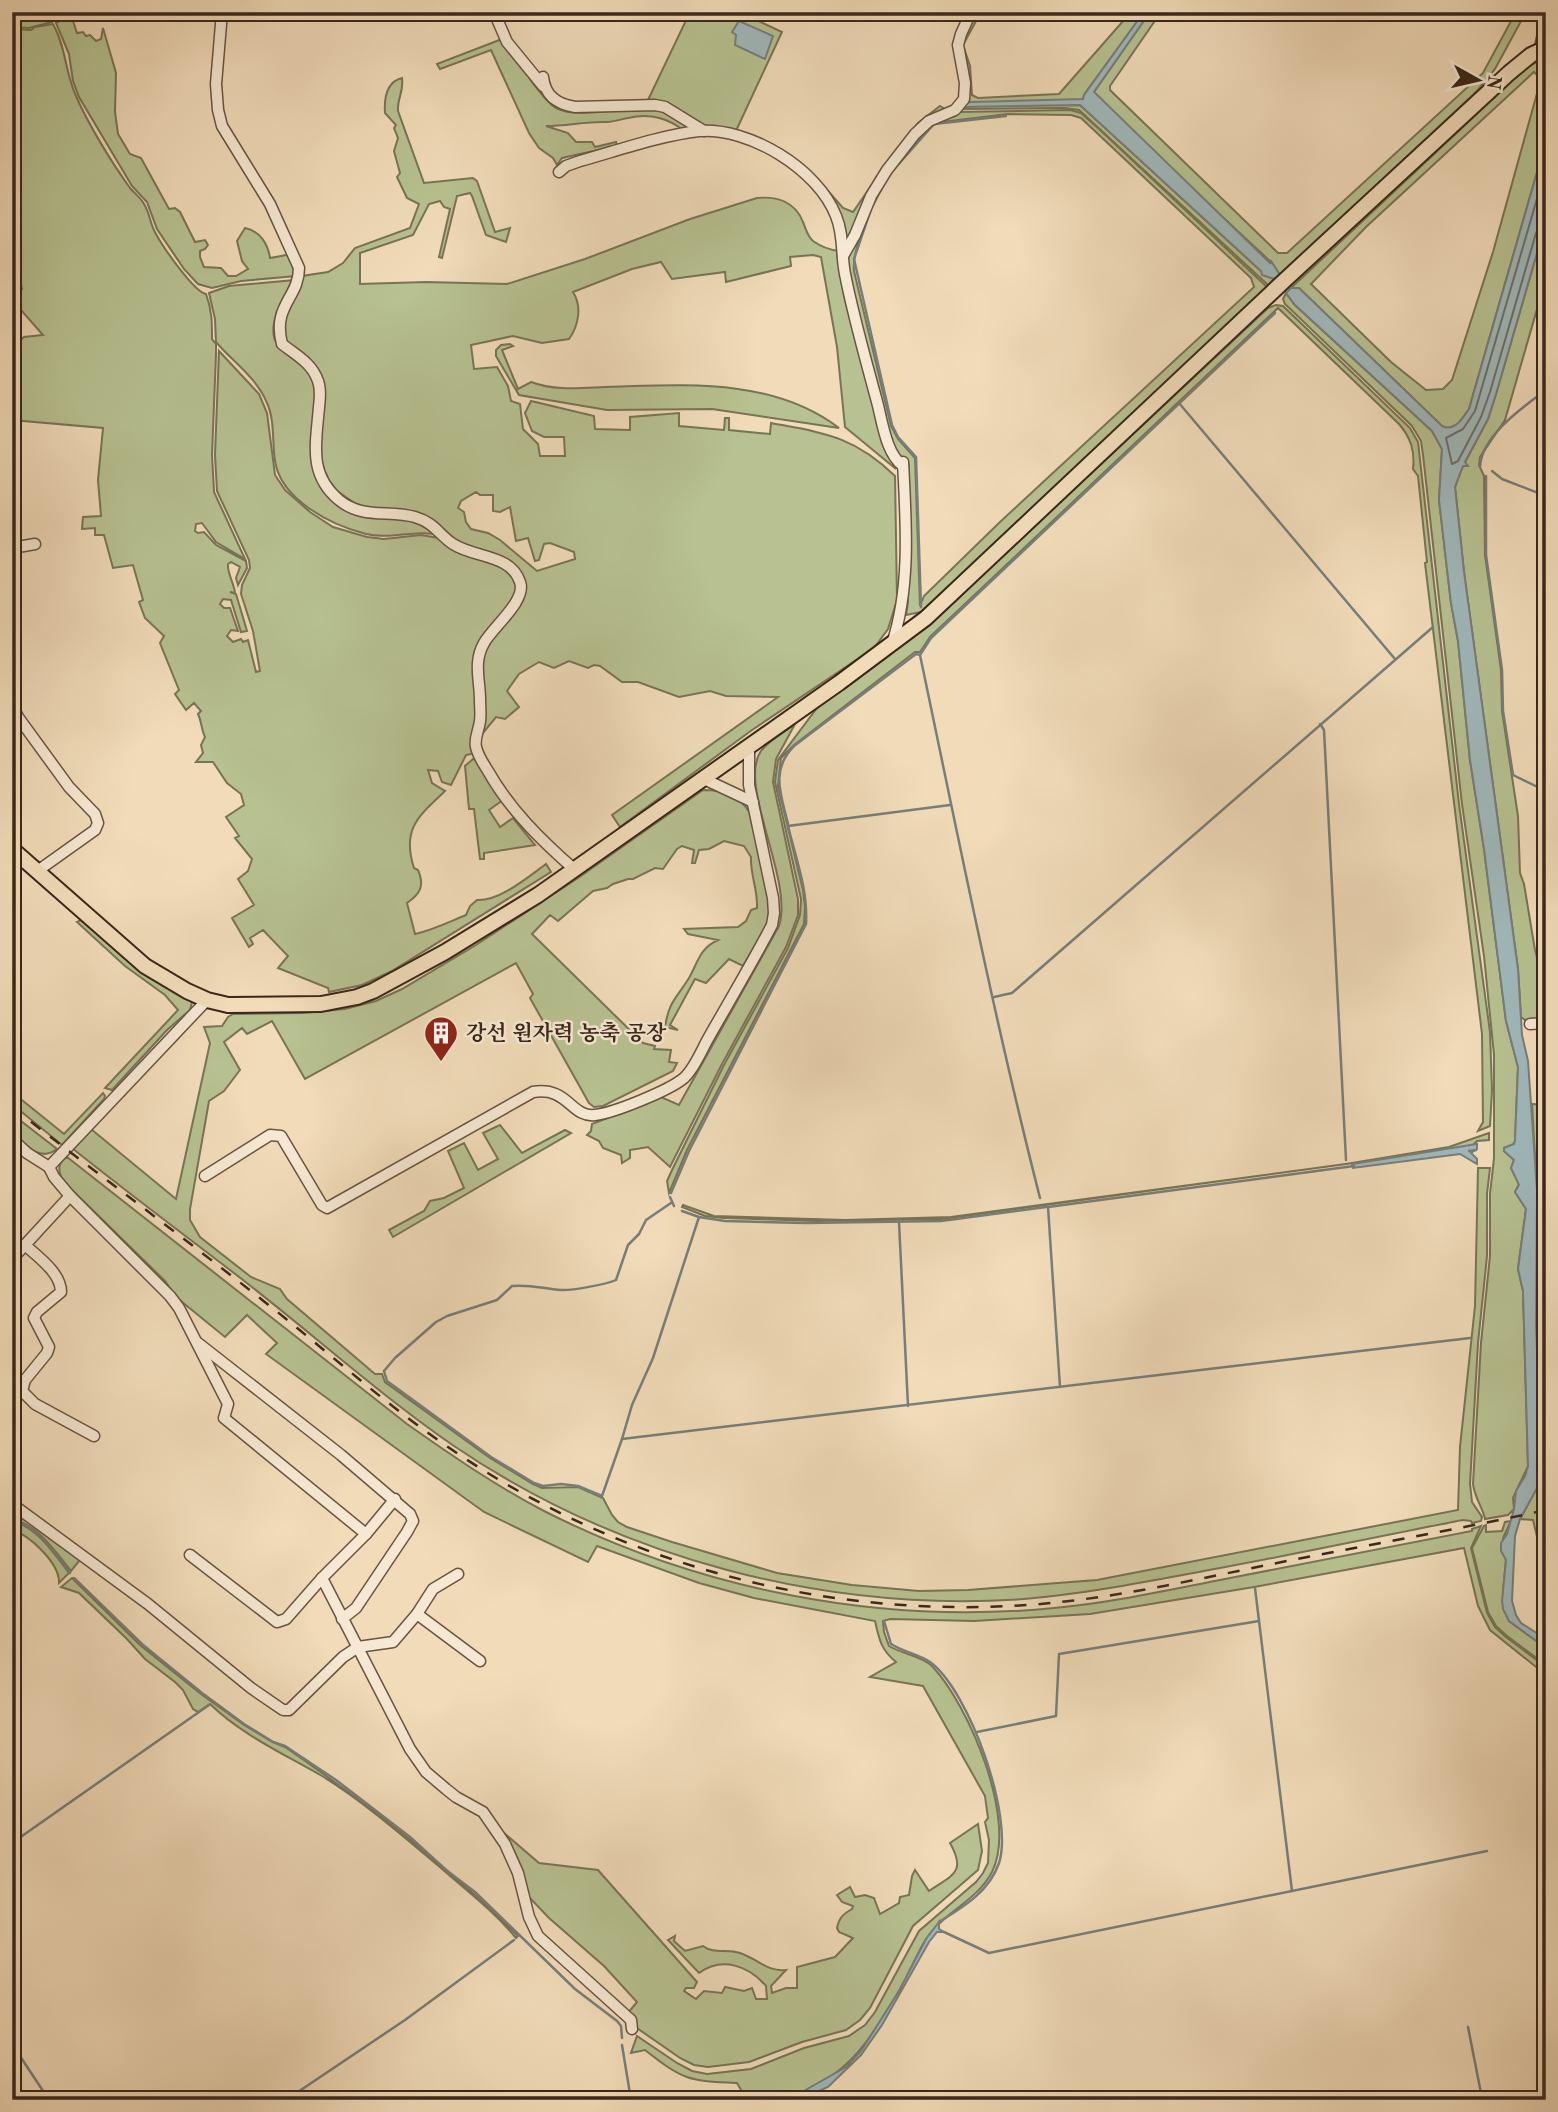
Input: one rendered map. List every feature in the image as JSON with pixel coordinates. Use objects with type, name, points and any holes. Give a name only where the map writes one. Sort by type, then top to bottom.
[{"type":"main road","points":[[12,849],[145,966],[207,1000],[228,1004],[321,1004],[373,991],[491,925],[575,870],[892,645],[926,618],[1281,283],[1509,73],[1531,55],[1544,49]]},
{"type":"street","points":[[222,12],[216,84],[218,110],[222,126],[270,204],[299,268],[299,278],[283,309],[279,332],[282,344],[304,359],[318,381],[320,396],[316,454],[320,479],[349,507],[363,513],[417,518],[438,529],[451,543],[496,559],[517,575],[522,590],[520,597],[498,623],[480,652],[477,664],[481,709],[475,744],[478,755],[518,817],[575,870]]},
{"type":"street","points":[[494,12],[507,42],[543,82],[554,100],[575,107],[665,107],[704,131]]},
{"type":"street","points":[[844,256],[871,196],[887,170],[915,134],[929,121],[955,110],[964,99],[965,83],[958,45],[971,12]]},
{"type":"street","points":[[1544,49],[1546,27]]},
{"type":"street","points":[[559,172],[580,161],[678,135],[722,131],[760,144],[797,167],[824,194],[836,215],[849,292],[886,434],[893,454],[903,463],[904,597],[892,645]]},
{"type":"street","points":[[12,548],[35,544]]},
{"type":"street","points":[[12,705],[18,718],[69,787],[95,814],[98,823],[95,830],[36,872]]},
{"type":"street","points":[[205,1176],[275,1134],[281,1136],[322,1205],[327,1208],[533,1092],[550,1091],[559,1094],[578,1110],[591,1116],[655,1093],[684,1077],[772,925],[773,898],[752,802],[748,767],[750,745]]},
{"type":"street","points":[[704,779],[752,802]]},
{"type":"street","points":[[49,1167],[207,1000]]},
{"type":"street","points":[[1530,1024],[1546,1023]]},
{"type":"street","points":[[12,1139],[27,1153],[49,1167],[71,1196],[170,1296],[228,1404],[224,1418],[366,1534]]},
{"type":"street","points":[[12,1259],[71,1196]]},
{"type":"street","points":[[25,1245],[47,1266],[62,1287],[61,1292],[37,1312],[34,1318],[49,1348],[24,1380],[22,1391],[35,1404],[94,1436]]},
{"type":"street","points":[[195,1341],[395,1499],[414,1521],[356,1608],[342,1619]]},
{"type":"street","points":[[190,1555],[277,1622],[286,1619],[395,1499]]},
{"type":"street","points":[[12,1504],[148,1604],[251,1688],[283,1710],[289,1710],[343,1657],[358,1647],[393,1642],[417,1614],[433,1588],[458,1574]]},
{"type":"street","points":[[322,1578],[410,1749],[426,1772],[456,1797],[483,1812],[505,1844],[518,1873],[529,1917],[538,1937],[631,2020],[632,2029]]},
{"type":"street","points":[[417,1614],[480,1661]]},
{"type":"green space","points":[[12,12],[50,12],[52,22],[29,28],[12,27]]},
{"type":"green space","points":[[690,12],[739,12],[782,32],[735,133],[698,124],[647,102]]},
{"type":"green space","points":[[973,12],[981,12],[963,45],[970,66],[972,95],[978,98],[1059,94],[1131,12],[1144,12],[1083,100],[964,103],[962,47]]},
{"type":"green space","points":[[1150,12],[1161,12],[1110,86],[1110,90],[1278,253],[1287,253],[1483,73],[1516,12],[1526,12],[1495,69],[1477,91],[1280,275],[1272,263],[1173,171],[1094,92]]},
{"type":"green space","points":[[71,15],[77,33],[83,32],[96,41],[101,39],[103,28],[116,73],[115,112],[118,134],[130,154],[141,158],[169,209],[175,208],[180,212],[195,242],[205,240],[208,245],[200,251],[204,267],[221,268],[228,276],[236,276],[248,269],[242,261],[237,241],[245,228],[262,239],[270,258],[292,254],[296,276],[241,281],[212,288],[198,284],[184,269],[157,229],[147,202],[132,186],[79,97],[73,81],[69,54],[56,23]]},
{"type":"green space","points":[[53,24],[61,42],[72,87],[94,131],[123,178],[143,202],[165,249],[194,286],[206,294],[208,300],[212,339],[216,344],[212,455],[214,492],[245,559],[216,542],[202,523],[196,524],[195,531],[204,532],[216,545],[246,561],[247,568],[238,585],[236,578],[240,567],[231,562],[228,567],[235,593],[230,592],[236,594],[247,631],[241,632],[231,600],[223,599],[220,604],[224,608],[230,608],[238,631],[231,630],[227,636],[233,642],[248,640],[256,672],[260,671],[253,631],[241,594],[250,568],[249,560],[217,491],[215,455],[219,351],[259,394],[267,413],[275,475],[285,490],[310,512],[333,527],[367,537],[384,539],[421,535],[439,538],[509,571],[520,590],[481,642],[475,753],[466,755],[451,785],[442,782],[438,771],[428,770],[432,783],[445,791],[421,815],[412,832],[411,854],[421,881],[418,893],[407,903],[415,934],[466,915],[477,900],[495,897],[546,864],[551,872],[392,971],[362,985],[329,992],[328,988],[278,968],[288,956],[263,930],[250,938],[253,944],[249,947],[232,918],[254,905],[238,879],[248,871],[252,859],[235,838],[239,836],[226,817],[244,805],[241,794],[227,783],[213,762],[196,762],[203,753],[201,745],[205,737],[198,714],[201,711],[194,703],[186,710],[175,694],[179,690],[160,643],[164,636],[145,618],[139,602],[143,600],[133,565],[113,568],[104,535],[95,535],[95,528],[82,529],[83,517],[101,516],[98,480],[103,428],[12,420],[12,347],[24,337],[43,335],[13,301],[22,289],[17,267],[12,261],[12,29],[31,30]]},
{"type":"green space","points":[[502,39],[536,87],[556,108],[579,113],[648,109],[669,114],[693,129],[685,131],[651,116],[546,126],[568,133],[576,142],[592,142],[595,147],[616,142],[617,146],[562,158],[557,165],[553,158],[539,148],[529,133],[491,50],[440,69],[437,64]]},
{"type":"green space","points":[[1546,56],[1546,141],[1469,409],[1458,424],[1447,429],[1299,288],[1291,288],[1525,69]],"holes":[[[1534,72],[1541,79],[1493,252],[1452,380],[1443,389],[1426,390],[1391,362],[1311,284],[1366,227]]]},
{"type":"green space","points":[[402,78],[398,111],[424,183],[473,178],[477,181],[495,232],[510,228],[506,242],[486,235],[470,193],[457,196],[442,258],[439,257],[450,209],[444,207],[440,201],[429,204],[413,235],[360,253],[360,284],[507,284],[757,198],[778,199],[790,205],[800,215],[813,241],[839,251],[844,295],[882,441],[896,469],[845,427],[837,347],[821,257],[790,257],[791,266],[726,282],[725,272],[672,279],[661,262],[632,269],[573,292],[578,303],[578,316],[569,339],[542,343],[513,336],[471,345],[474,369],[497,367],[508,386],[511,401],[520,404],[523,429],[538,444],[540,456],[565,456],[564,437],[544,437],[532,431],[525,413],[531,401],[594,416],[595,429],[630,430],[630,417],[679,413],[679,426],[724,430],[725,418],[729,418],[729,430],[770,434],[771,423],[807,430],[852,444],[895,476],[897,600],[888,629],[874,648],[752,730],[620,827],[612,815],[778,697],[726,696],[710,691],[679,697],[638,682],[622,682],[600,666],[588,668],[569,661],[554,668],[539,662],[519,674],[507,691],[519,707],[505,719],[496,717],[478,739],[478,688],[485,652],[495,633],[521,605],[525,587],[523,577],[461,547],[438,526],[359,506],[337,491],[326,478],[317,454],[323,421],[323,388],[283,340],[283,318],[302,276],[328,272],[343,263],[355,248],[410,228],[419,204],[407,198],[397,177],[400,173],[394,151],[398,138],[394,128],[396,125],[385,113],[387,91]],"holes":[[[476,492],[480,495],[493,495],[493,511],[500,512],[510,507],[516,541],[528,538],[535,561],[539,560],[544,544],[550,543],[574,552],[575,559],[537,571],[500,540],[488,533],[471,529],[464,512],[458,508],[461,501]]]},
{"type":"green space","points":[[1080,105],[1264,274],[1274,279],[1268,285],[1079,110],[958,109],[969,106]]},
{"type":"green space","points":[[940,106],[948,111],[915,131],[846,247],[820,189],[823,185],[843,208],[853,212],[918,123]]},
{"type":"green space","points":[[1070,110],[1081,113],[1267,287],[921,612],[906,615],[905,459],[899,459],[884,422],[847,258],[873,194],[888,171],[919,132],[934,121],[956,112]],"holes":[[[1008,114],[1071,115],[1081,118],[1251,278],[1254,287],[1000,522],[924,596],[920,606],[915,458],[898,439],[891,426],[854,271],[858,243],[867,217],[890,174],[934,123]]]},
{"type":"green space","points":[[1546,222],[1546,278],[1505,420],[1480,457],[1479,465],[1484,476],[1485,555],[1501,670],[1502,711],[1518,816],[1520,873],[1546,991],[1546,1018],[1525,1020],[1521,1017],[1518,969],[1455,487],[1488,419]]},
{"type":"green space","points":[[295,280],[278,311],[273,329],[274,338],[283,350],[308,372],[315,384],[317,411],[313,465],[319,480],[327,491],[352,505],[412,518],[440,535],[421,533],[375,536],[352,530],[310,509],[297,499],[279,475],[267,403],[251,378],[216,342],[215,319],[209,293],[229,286]]},
{"type":"green space","points":[[1286,293],[1295,305],[1432,431],[1442,449],[1439,500],[1458,641],[1470,760],[1506,1021],[1518,1067],[1515,1140],[1514,1144],[1504,1148],[1504,1151],[1514,1160],[1511,1168],[1519,1184],[1515,1192],[1526,1209],[1518,1269],[1523,1291],[1528,1466],[1513,1498],[1514,1509],[1508,1515],[1485,1519],[1473,1484],[1481,1343],[1490,1256],[1494,1055],[1484,956],[1462,804],[1421,441],[1412,426],[1285,304],[1283,299]]},
{"type":"green space","points":[[1283,306],[1410,428],[1418,442],[1459,804],[1490,1032],[1490,1126],[1478,1131],[1483,1122],[1482,1034],[1425,563],[1418,476],[1413,469],[1411,445],[1399,424],[1278,308],[930,637],[920,652],[915,652],[794,745],[781,758],[778,786],[803,890],[804,924],[687,1150],[669,1193],[667,1181],[673,1168],[724,1065],[788,948],[800,915],[801,899],[775,782],[778,760],[817,708],[929,625],[1268,308]]},
{"type":"green space","points":[[501,345],[513,346],[502,350],[518,389],[531,382],[568,388],[666,385],[727,388],[757,392],[785,400],[813,412],[839,428],[712,409],[607,410],[519,395],[496,356],[496,350]]},
{"type":"green space","points":[[795,724],[776,759],[773,782],[798,899],[798,915],[786,947],[670,1167],[648,1147],[630,1150],[630,1158],[622,1163],[621,1155],[603,1148],[599,1141],[587,1135],[592,1124],[661,1097],[679,1105],[779,926],[782,907],[779,884],[760,809],[755,766],[764,747]]},
{"type":"green space","points":[[473,759],[477,760],[503,800],[489,810],[500,827],[513,818],[535,845],[484,853],[484,859],[480,859],[474,809],[469,809],[465,766]]},
{"type":"green space","points":[[703,790],[730,795],[741,802],[750,813],[770,903],[768,923],[743,966],[729,959],[706,983],[695,979],[670,1025],[678,1030],[665,1027],[671,1006],[703,951],[718,940],[688,934],[684,929],[738,927],[746,921],[751,910],[757,908],[751,857],[744,846],[724,841],[709,849],[699,850],[695,863],[692,863],[694,850],[682,846],[663,869],[655,868],[633,879],[593,891],[558,921],[550,915],[532,934],[643,1043],[655,1046],[654,1049],[671,1050],[669,1062],[677,1063],[673,1071],[603,1106],[594,1107],[589,1103],[530,998],[533,994],[516,963],[305,1079],[272,1021],[247,1034],[242,1028],[224,1042],[240,1070],[224,1091],[209,1101],[190,1209],[190,1220],[200,1237],[251,1277],[280,1289],[287,1299],[375,1374],[382,1374],[385,1382],[490,1458],[533,1484],[542,1488],[578,1487],[603,1498],[612,1515],[627,1527],[777,1573],[852,1585],[919,1591],[968,1590],[1097,1580],[1458,1510],[1460,1447],[1475,1306],[1478,1168],[1490,1168],[1487,1194],[1487,1256],[1478,1343],[1470,1484],[1472,1502],[1482,1517],[1481,1521],[1472,1523],[1463,1520],[1155,1580],[1024,1599],[949,1601],[874,1597],[800,1586],[726,1570],[654,1547],[585,1519],[518,1485],[454,1446],[72,1148],[91,1129],[176,1199],[210,1043],[204,1027],[222,1026],[233,1014],[345,1009],[376,1001],[402,989],[476,945],[578,878]]},
{"type":"green space","points":[[81,920],[140,971],[192,1002],[190,1010],[167,1030],[112,1090],[105,1088],[178,1010],[165,995],[125,966],[77,922]]},
{"type":"green space","points":[[12,1092],[64,1134],[103,1093],[105,1096],[62,1145],[12,1104]]},
{"type":"green space","points":[[1532,1104],[1546,1105],[1546,1574],[1533,1520],[1520,1519],[1537,1488],[1541,1458],[1536,1325],[1537,1191]]},
{"type":"green space","points":[[12,1114],[57,1149],[44,1154],[27,1146],[12,1131]]},
{"type":"green space","points":[[500,1125],[522,1153],[565,1130],[571,1133],[393,1237],[389,1230],[424,1211],[430,1201],[444,1198],[464,1188],[448,1151],[464,1143],[478,1170],[498,1159],[483,1133]]},
{"type":"green space","points":[[1489,1133],[1489,1140],[1449,1150],[942,1219],[816,1221],[724,1218],[705,1216],[682,1207],[683,1205],[714,1216],[845,1220],[951,1217],[1346,1164],[1449,1147]]},
{"type":"green space","points":[[67,1157],[407,1424],[457,1459],[544,1511],[604,1539],[665,1562],[792,1596],[857,1606],[988,1612],[1118,1600],[1472,1531],[1481,1526],[1471,1548],[1487,1613],[1495,1627],[1546,1667],[1546,1675],[1490,1630],[1478,1606],[1464,1548],[1090,1614],[974,1621],[883,1621],[889,1646],[932,1666],[961,1707],[974,1735],[986,1765],[999,1824],[998,1850],[992,1872],[978,1891],[942,1921],[926,1939],[888,2010],[855,2056],[827,2079],[789,2099],[747,2100],[737,2083],[696,2080],[669,2068],[645,2050],[631,2053],[637,2036],[677,2063],[692,2071],[707,2074],[751,2069],[804,2048],[849,2036],[865,2025],[875,2012],[919,1931],[976,1882],[988,1863],[985,1796],[923,1686],[870,1677],[896,1662],[881,1644],[875,1621],[754,1598],[699,1583],[597,1546],[588,1562],[484,1512],[266,1354],[277,1343],[247,1315],[225,1337],[176,1297],[165,1281],[63,1181],[59,1168]]},
{"type":"green space","points":[[12,1508],[80,1560],[71,1571],[38,1533],[21,1522],[12,1520]]},
{"type":"green space","points":[[1511,1521],[1503,1538],[1506,1560],[1503,1591],[1509,1621],[1546,1648],[1546,1665],[1496,1626],[1488,1612],[1472,1548],[1484,1526],[1486,1525],[1486,1532],[1502,1531],[1505,1522]]},
{"type":"green space","points":[[12,1522],[29,1528],[58,1558],[69,1573],[59,1583],[55,1567],[43,1551],[12,1530]]},
{"type":"green space","points":[[72,1578],[140,1645],[201,1694],[244,1725],[285,1747],[376,1813],[435,1860],[518,1936],[516,1938],[499,1919],[398,1832],[338,1786],[249,1735],[210,1704],[198,1712],[193,1709],[183,1690],[145,1659],[79,1593],[61,1587]]},
{"type":"green space","points":[[978,1824],[982,1851],[978,1870],[913,1926],[870,2008],[860,2020],[846,2030],[802,2042],[749,2062],[708,2067],[694,2065],[680,2058],[634,2026],[627,2014],[637,2002],[604,1966],[527,1895],[497,1827],[539,1863],[598,1870],[697,1982],[694,1988],[686,1988],[684,1991],[696,1999],[704,1991],[722,1993],[725,1987],[744,1991],[752,1988],[756,1999],[767,1999],[766,1986],[752,1973],[726,1964],[699,1973],[668,1940],[675,1936],[674,1941],[685,1951],[703,1946],[711,1950],[735,1952],[768,1967],[786,1970],[771,1986],[772,1993],[786,1988],[797,1988],[797,1967],[835,1957],[853,1938],[839,1932],[837,1928],[842,1917],[853,1906],[842,1902],[837,1895],[850,1887],[855,1897],[865,1895],[874,1898],[880,1914],[899,1903],[900,1897],[909,1895],[915,1870],[929,1891],[950,1877],[957,1867],[950,1843]]},
{"type":"water","points":[[1144,12],[1150,12],[1094,92],[1270,263],[1271,261],[1280,275],[1274,279],[1262,275],[1261,271],[1080,105],[962,107],[964,103],[971,102],[1083,99]]},
{"type":"water","points":[[739,21],[773,36],[765,59],[735,45],[736,35],[732,32]]},
{"type":"water","points":[[1546,141],[1546,222],[1488,419],[1465,462],[1468,466],[1463,466],[1455,487],[1518,969],[1522,1035],[1528,1061],[1537,1191],[1536,1325],[1541,1458],[1537,1488],[1520,1519],[1515,1536],[1512,1601],[1521,1623],[1546,1639],[1546,1648],[1509,1621],[1502,1601],[1506,1560],[1501,1551],[1501,1543],[1507,1534],[1516,1491],[1528,1466],[1523,1291],[1518,1269],[1526,1209],[1515,1192],[1519,1185],[1511,1168],[1514,1160],[1504,1151],[1504,1148],[1514,1144],[1515,1140],[1518,1067],[1506,1021],[1470,760],[1458,641],[1439,500],[1442,449],[1432,431],[1295,305],[1286,293],[1291,288],[1299,288],[1442,426],[1454,426],[1469,409]]},
{"type":"water","points":[[1477,1144],[1477,1149],[1471,1153],[1477,1159],[1477,1164],[1460,1154],[1353,1168],[1352,1164]]},
{"type":"water","points":[[939,1922],[939,1929],[944,1932],[937,1932],[929,1942],[882,2025],[861,2055],[828,2087],[799,2100],[788,2100],[846,2067],[861,2051],[899,1991],[926,1939]]},
{"type":"waterway","points":[[889,175],[934,124],[1006,116]]},
{"type":"waterway","points":[[886,180],[871,209],[854,259],[892,425],[898,437],[916,457],[921,607]]},
{"type":"waterway","points":[[1040,1198],[992,995],[920,655],[931,638],[1275,313]]},
{"type":"waterway","points":[[1480,467],[1482,455],[1495,433],[1546,390]]},
{"type":"waterway","points":[[1179,403],[1395,659]]},
{"type":"waterway","points":[[1492,471],[1502,479],[1546,496]]},
{"type":"waterway","points":[[1486,476],[1486,555],[1502,670],[1503,711],[1513,775],[1546,791]]},
{"type":"waterway","points":[[994,997],[1012,993],[1433,627]]},
{"type":"waterway","points":[[788,824],[779,783],[782,764],[794,746],[916,654],[920,655]]},
{"type":"waterway","points":[[1320,724],[1324,730],[1346,1160]]},
{"type":"waterway","points":[[671,1193],[689,1151],[806,924],[803,887],[788,826],[950,805]]},
{"type":"waterway","points":[[1469,1151],[1476,1150]]},
{"type":"waterway","points":[[1060,1387],[1048,1207],[1354,1166]]},
{"type":"waterway","points":[[670,1197],[674,1206]]},
{"type":"waterway","points":[[671,1203],[646,1220],[639,1234],[628,1245],[616,1280],[566,1290],[512,1286],[497,1300],[436,1322],[384,1371],[387,1381],[491,1457],[534,1483],[543,1486],[578,1486],[602,1496],[622,1439],[1470,1338]]},
{"type":"waterway","points":[[622,1439],[632,1405],[653,1358],[699,1217],[725,1221],[805,1223],[941,1221],[1046,1207]]},
{"type":"waterway","points":[[682,1211],[699,1217]]},
{"type":"waterway","points":[[899,1222],[908,1406]]},
{"type":"waterway","points":[[12,1521],[29,1527],[37,1534],[70,1573]]},
{"type":"waterway","points":[[74,1578],[143,1645],[202,1693],[244,1724],[273,1742],[285,1746],[336,1780],[410,1837],[475,1892],[575,1989],[617,2021],[621,2026],[622,2038]]},
{"type":"waterway","points":[[1255,1588],[1292,1891]]},
{"type":"waterway","points":[[884,1621],[891,1644],[930,1662],[945,1677],[959,1699],[985,1756],[1000,1816],[1002,1842],[995,1873],[974,1898],[939,1922]]},
{"type":"waterway","points":[[977,1732],[1056,1716],[1059,1654],[1259,1621]]},
{"type":"waterway","points":[[12,1843],[209,1705]]},
{"type":"waterway","points":[[944,1932],[989,1953],[1487,1851]]},
{"type":"waterway","points":[[286,2100],[405,2020],[514,1940]]},
{"type":"waterway","points":[[1468,2027],[1481,2093]]},
{"type":"waterway","points":[[12,2044],[49,2100]]},
{"type":"waterway","points":[[622,2045],[631,2100]]},
{"type":"railway","points":[[12,1107],[448,1447],[513,1488],[581,1523],[652,1552],[724,1575],[799,1592],[874,1603],[950,1607],[1027,1605],[1158,1587],[1546,1510]]},
{"type":"place","name":"강선 원자력 농축 공장","points":[[441,1063]]}]
